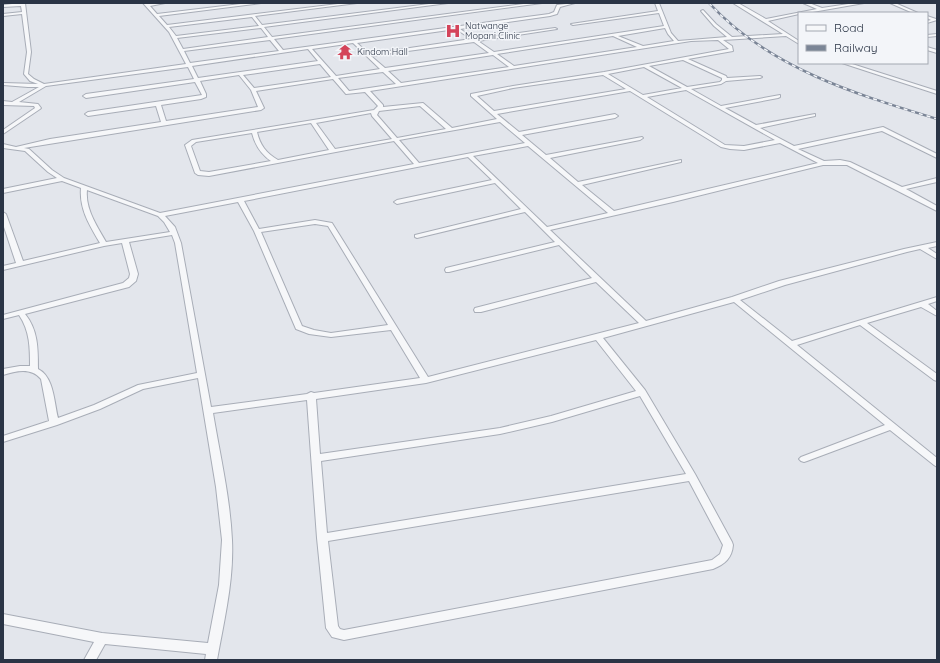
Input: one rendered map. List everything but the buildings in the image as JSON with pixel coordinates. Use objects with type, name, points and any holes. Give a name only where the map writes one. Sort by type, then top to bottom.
[{"type":"street","points":[[146,4],[163,3]]},
{"type":"street","points":[[156,15],[237,4],[259,3]]},
{"type":"street","points":[[166,26],[355,3]]},
{"type":"street","points":[[176,37],[446,3]]},
{"type":"street","points":[[182,50],[540,3]]},
{"type":"street","points":[[552,3],[558,6],[573,3]]},
{"type":"street","points":[[657,3],[669,33],[678,42]]},
{"type":"street","points":[[735,3],[765,20],[798,42]]},
{"type":"street","points":[[805,3],[829,12]]},
{"type":"street","points":[[808,12],[862,3]]},
{"type":"street","points":[[892,3],[911,11]]},
{"type":"street","points":[[3,6],[23,4],[29,52],[26,74],[32,80],[46,85]]},
{"type":"street","points":[[88,114],[204,96],[176,37],[146,4]]},
{"type":"street","points":[[237,4],[247,16]]},
{"type":"street","points":[[3,84],[28,86],[46,85],[550,15],[556,13],[558,6]]},
{"type":"street","points":[[703,11],[715,26],[731,38]]},
{"type":"street","points":[[904,12],[911,11]]},
{"type":"street","points":[[572,24],[661,12]]},
{"type":"street","points":[[3,15],[24,13]]},
{"type":"street","points":[[765,20],[798,13]]},
{"type":"street","points":[[253,16],[282,52]]},
{"type":"street","points":[[928,17],[935,20],[928,22]]},
{"type":"street","points":[[253,90],[492,53],[615,36],[666,27]]},
{"type":"street","points":[[457,28],[514,67]]},
{"type":"street","points":[[368,55],[555,29]]},
{"type":"street","points":[[309,48],[348,93],[678,42],[718,38],[785,35]]},
{"type":"street","points":[[615,36],[641,47]]},
{"type":"street","points":[[612,213],[528,144],[473,95],[731,50],[730,47],[718,38]]},
{"type":"street","points":[[354,42],[400,86]]},
{"type":"street","points":[[684,59],[724,77],[725,80]]},
{"type":"street","points":[[86,96],[322,62]]},
{"type":"street","points":[[847,64],[937,93]]},
{"type":"street","points":[[644,65],[780,141],[823,163]]},
{"type":"street","points":[[604,73],[717,142],[731,148],[741,149],[780,141]]},
{"type":"street","points":[[16,148],[50,141],[261,108],[253,90],[240,74]]},
{"type":"street","points":[[643,96],[721,83],[725,80],[760,77]]},
{"type":"street","points":[[14,103],[46,85]]},
{"type":"street","points":[[494,113],[632,89]]},
{"type":"street","points":[[367,91],[381,106],[374,115],[418,165]]},
{"type":"street","points":[[721,107],[778,96]]},
{"type":"street","points":[[3,103],[36,105],[38,108],[3,132]]},
{"type":"street","points":[[158,104],[164,123]]},
{"type":"street","points":[[450,129],[424,105],[421,104],[312,121],[189,143],[188,145],[198,173],[209,174],[501,120]]},
{"type":"street","points":[[755,127],[813,115]]},
{"type":"street","points":[[518,134],[615,116]]},
{"type":"street","points":[[312,121],[333,151]]},
{"type":"street","points":[[793,148],[883,129],[937,156]]},
{"type":"street","points":[[254,132],[257,142],[265,155],[279,162]]},
{"type":"street","points":[[545,157],[640,138]]},
{"type":"street","points":[[160,215],[528,144]]},
{"type":"street","points":[[3,146],[26,150],[50,171],[62,179],[160,215],[168,220],[178,243],[200,375],[221,487],[227,540],[225,585],[213,655],[102,638],[3,619]]},
{"type":"street","points":[[469,155],[644,324]]},
{"type":"street","points":[[576,184],[679,161]]},
{"type":"street","points":[[545,229],[673,200],[823,163],[840,162],[848,163],[937,209]]},
{"type":"street","points":[[3,191],[62,179]]},
{"type":"street","points":[[900,189],[937,180]]},
{"type":"street","points":[[397,202],[496,181]]},
{"type":"street","points":[[84,187],[83,194],[88,214],[104,244]]},
{"type":"street","points":[[240,199],[257,231],[299,327],[312,332],[331,335],[394,327]]},
{"type":"street","points":[[416,236],[526,210]]},
{"type":"street","points":[[3,214],[20,264]]},
{"type":"street","points":[[257,231],[315,222],[330,224],[426,380]]},
{"type":"street","points":[[3,268],[104,244],[174,233]]},
{"type":"street","points":[[3,318],[126,285],[133,279],[134,274],[125,240]]},
{"type":"street","points":[[449,270],[560,243]]},
{"type":"street","points":[[207,411],[311,395],[426,380],[644,324],[782,283],[906,250],[923,248],[937,244]]},
{"type":"street","points":[[923,248],[937,257]]},
{"type":"street","points":[[478,310],[597,279]]},
{"type":"street","points":[[735,298],[937,463]]},
{"type":"street","points":[[792,344],[937,299]]},
{"type":"street","points":[[922,304],[937,314]]},
{"type":"street","points":[[21,312],[29,323],[34,336],[34,370]]},
{"type":"street","points":[[862,323],[937,378]]},
{"type":"street","points":[[311,395],[322,538],[332,628],[336,633],[344,635],[612,584],[713,564],[720,561],[728,554],[728,545],[692,477],[642,392],[598,336]]},
{"type":"street","points":[[3,372],[18,368],[39,372],[45,379],[54,423]]},
{"type":"street","points":[[3,439],[54,423],[97,407],[140,387],[200,375]]},
{"type":"street","points":[[316,458],[500,431],[552,419],[642,392]]},
{"type":"street","points":[[804,460],[892,426]]},
{"type":"street","points":[[322,538],[692,477]]},
{"type":"street","points":[[90,660],[102,638]]},
{"type":"railway","points":[[709,3],[733,26],[758,45],[786,62],[845,88],[937,119]]},
{"type":"place","name":"Natwange Mopani Clinic","points":[[453,31]]},
{"type":"place","name":"Kindom Hall","points":[[345,52]]}]
